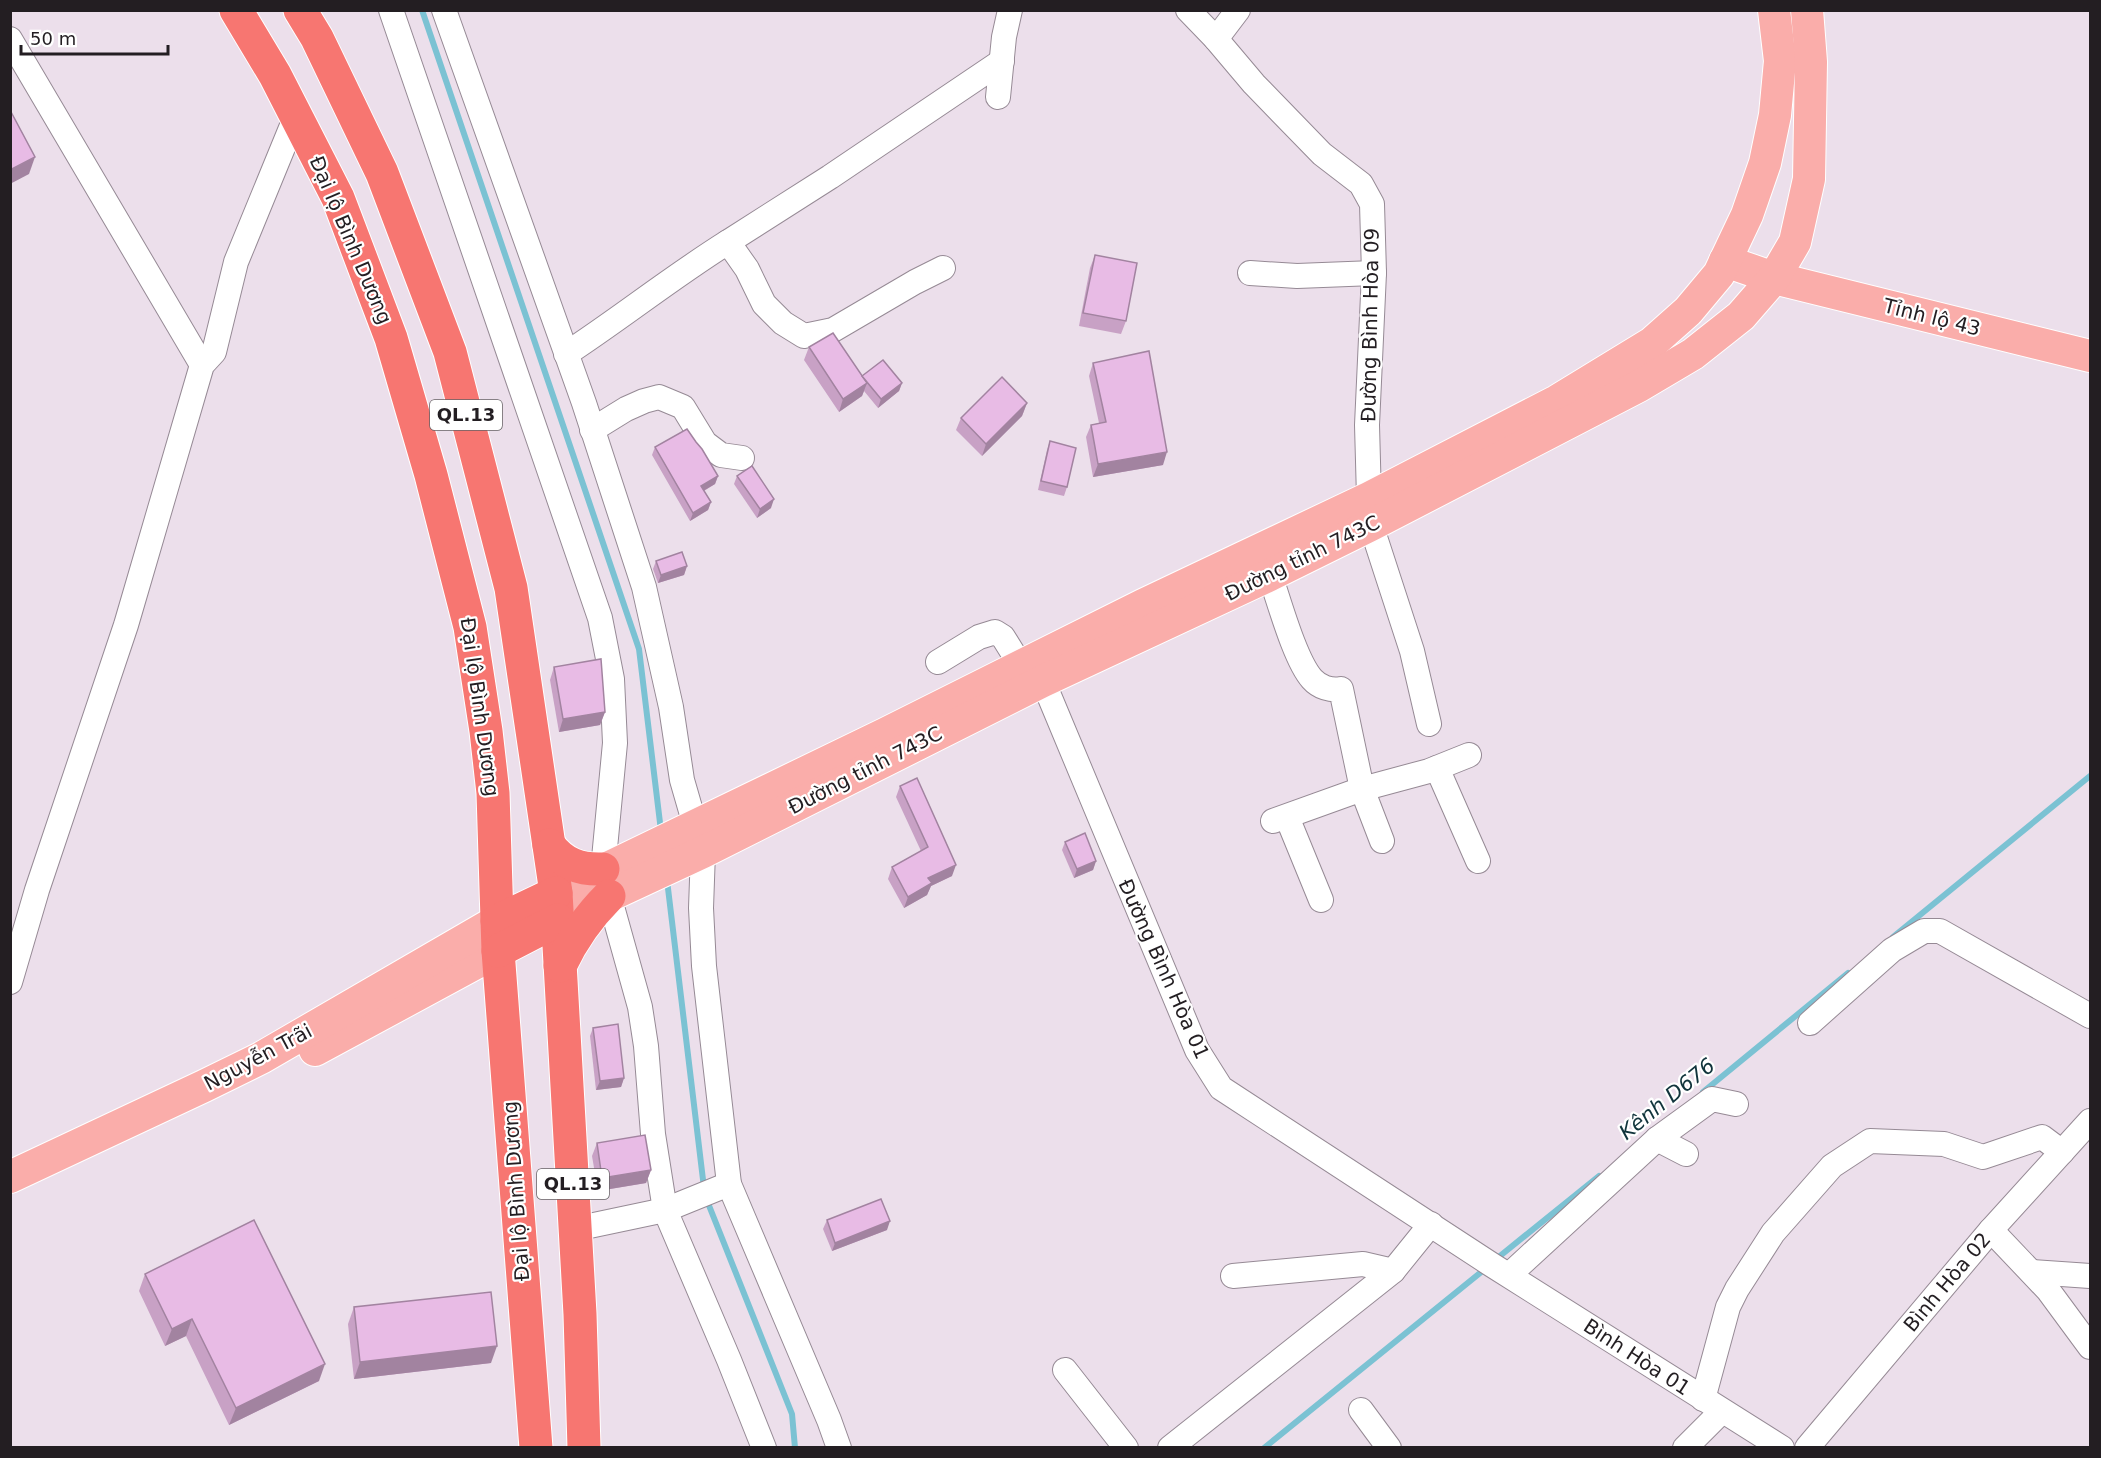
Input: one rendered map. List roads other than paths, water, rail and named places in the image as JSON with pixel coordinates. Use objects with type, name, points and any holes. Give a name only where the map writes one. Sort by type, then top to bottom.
[{"type":"highway","name":"Đại lộ Bình Dương","points":[[236,10],[274,75],[338,198],[391,338],[453,556],[470,627],[486,731],[494,803],[498,936],[536,1448]]},
{"type":"highway","name":"QL.13","points":[[300,10],[317,38],[382,173],[450,352],[511,588],[557,907],[575,1229],[584,1448]]},
{"type":"highway","points":[[549,845],[554,853],[570,864],[606,883],[560,966]]},
{"type":"highway","points":[[498,936],[557,907]]},
{"type":"main road","name":"Đường tỉnh 743C","points":[[1032,669],[1270,575],[1370,511],[1652,343],[1688,311],[1719,274],[1747,215],[1765,164],[1775,115],[1780,61],[1774,10]]},
{"type":"main road","name":"Đường tỉnh 743C","points":[[557,907],[699,839],[1032,669],[1609,402],[1693,354],[1741,316],[1774,278],[1795,242],[1809,179],[1811,62],[1807,10]]},
{"type":"main road","name":"Tỉnh lộ 43","points":[[1725,261],[1774,278],[2091,356]]},
{"type":"main road","name":"Nguyễn Trãi","points":[[10,1177],[261,1058],[498,936]]},
{"type":"main road","name":"Nguyễn Trãi","points":[[10,1200],[208,1107],[498,936]]},
{"type":"street","points":[[391,10],[600,618],[612,679],[615,743],[606,883],[640,1007],[646,1046],[653,1134],[665,1210],[764,1448]]},
{"type":"street","points":[[444,10],[566,354],[644,587],[671,707],[682,780],[699,839],[704,966],[729,1184],[839,1448]]},
{"type":"street","points":[[998,97],[1004,37],[1010,10]]},
{"type":"street","name":"Đường Bình Hòa 09","points":[[1188,10],[1254,84],[1322,154],[1361,184],[1372,204],[1374,273],[1367,424],[1370,511],[1412,651],[1430,723]]},
{"type":"street","points":[[1216,39],[1238,10]]},
{"type":"street","points":[[10,39],[202,365]]},
{"type":"street","points":[[566,354],[615,322],[690,266],[830,177],[1002,61]]},
{"type":"street","points":[[10,982],[37,890],[126,625],[202,365],[214,352],[236,262],[296,116]]},
{"type":"street","points":[[728,242],[747,269],[764,304],[783,323],[804,336],[833,330],[943,268]]},
{"type":"street","points":[[1250,273],[1298,276],[1374,273]]},
{"type":"street","points":[[592,430],[626,410],[658,397],[683,407],[705,443],[721,455],[742,458]]},
{"type":"street","points":[[1270,575],[1295,647],[1309,675],[1327,689],[1341,689],[1362,789],[1382,841]]},
{"type":"street","name":"Đường Bình Hòa 01","points":[[938,662],[979,636],[995,632],[1003,637],[1032,669],[1197,1050],[1221,1088],[1501,1270]]},
{"type":"street","points":[[1321,900],[1280,819],[1362,789],[1437,768],[1469,755]]},
{"type":"street","points":[[1437,768],[1478,861]]},
{"type":"street","points":[[1810,1023],[1892,950],[1924,931],[1940,931],[2091,1016]]},
{"type":"street","points":[[1501,1270],[1683,1119],[1712,1099],[1736,1104]]},
{"type":"street","name":"Bình Hòa 02","points":[[1807,1448],[1991,1230],[2091,1120]]},
{"type":"street","points":[[1685,1448],[1712,1405],[1728,1307],[1737,1289],[1773,1233],[1832,1166],[1870,1141],[1944,1144],[1983,1157],[2042,1137],[2062,1152]]},
{"type":"street","points":[[1657,1140],[1686,1154]]},
{"type":"street","points":[[575,1229],[665,1210],[729,1184]]},
{"type":"street","points":[[1170,1448],[1393,1271],[1438,1229]]},
{"type":"street","points":[[1991,1230],[2081,1322],[2091,1347]]},
{"type":"street","points":[[1233,1276],[1363,1264],[1393,1271]]},
{"type":"street","name":"Bình Hòa 01","points":[[1501,1270],[1782,1448]]},
{"type":"street","points":[[2032,1272],[2091,1276]]},
{"type":"street","points":[[1065,1370],[1126,1448]]},
{"type":"street","points":[[1361,1410],[1389,1448]]},
{"type":"waterway","points":[[422,10],[639,649],[661,831]]},
{"type":"waterway","name":"Kênh D676","points":[[1893,937],[2090,776]]},
{"type":"waterway","points":[[667,880],[704,1188]]},
{"type":"waterway","name":"Kênh D676","points":[[1703,1092],[1848,973]]},
{"type":"waterway","name":"Kênh D676","points":[[1495,1260],[1599,1176]]},
{"type":"waterway","points":[[706,1198],[792,1414],[795,1448]]},
{"type":"waterway","name":"Kênh D676","points":[[1264,1448],[1485,1269]]}]
